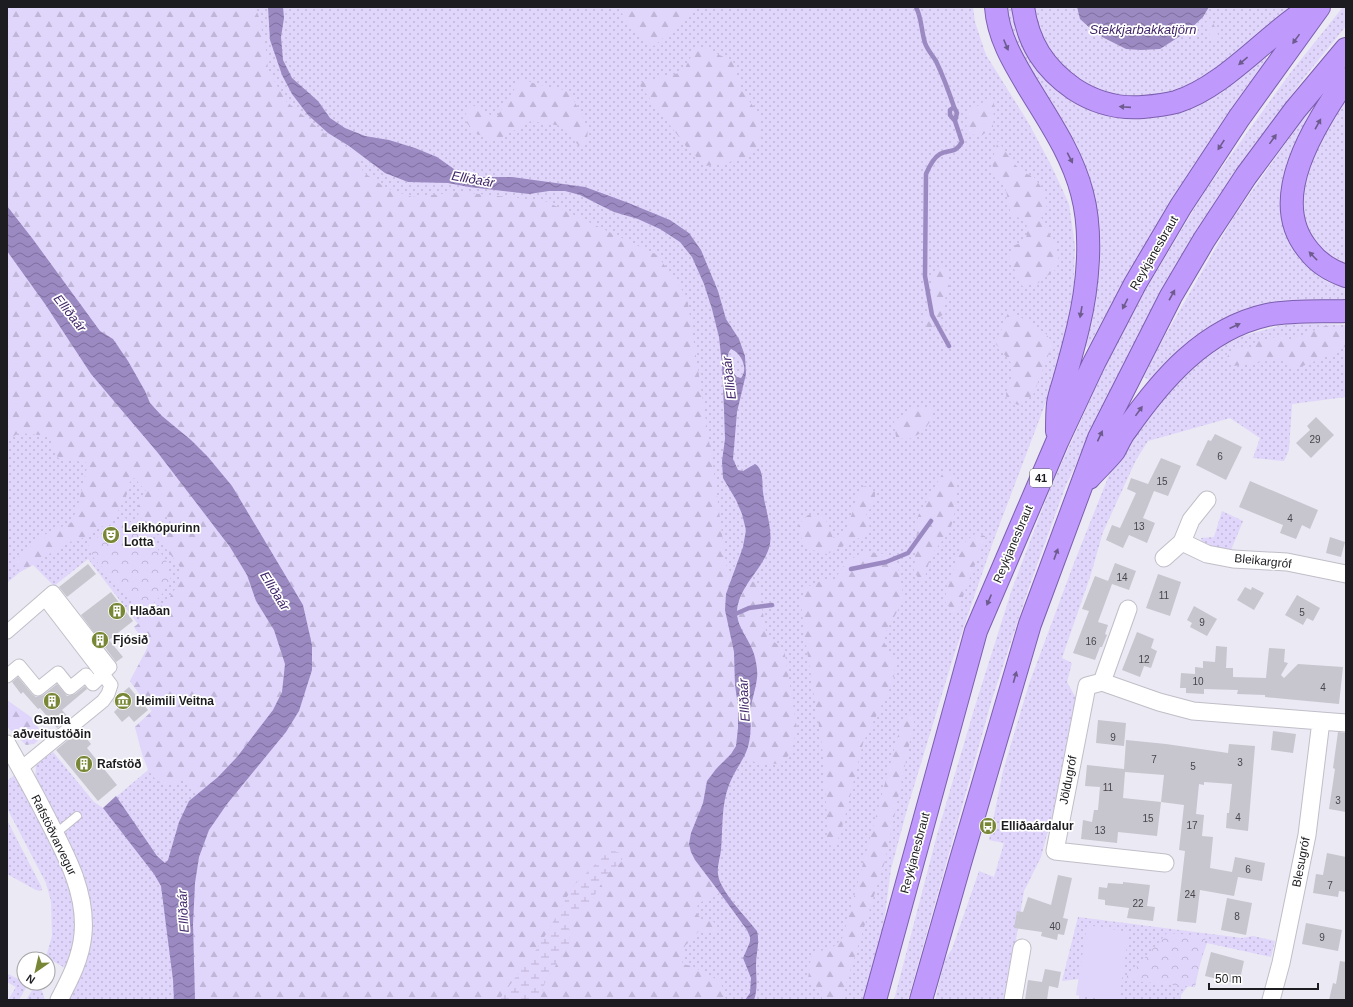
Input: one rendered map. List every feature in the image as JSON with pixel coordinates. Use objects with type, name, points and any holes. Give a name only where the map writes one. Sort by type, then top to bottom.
[{"type":"highway","points":[[996,7],[1004,42],[1013,61],[1054,129],[1075,168],[1083,194],[1088,226],[1088,256],[1084,295],[1078,326],[1058,403],[1057,442]]},
{"type":"highway","points":[[1023,7],[1029,34],[1035,48],[1046,65],[1061,80],[1079,92],[1100,102],[1137,108],[1175,102],[1205,88],[1237,66],[1272,36],[1311,7]]},
{"type":"highway","name":"Reykjanesbraut","points":[[875,1000],[976,631],[1057,442],[1094,363],[1135,284],[1181,206],[1239,118],[1319,7]]},
{"type":"highway","points":[[921,1000],[1030,624],[1099,438],[1171,296],[1204,240],[1246,176],[1294,110],[1346,49]]},
{"type":"highway","points":[[1346,79],[1309,140],[1296,172],[1292,201],[1292,214],[1295,229],[1302,244],[1322,265],[1334,272],[1346,276]]},
{"type":"highway","points":[[1081,486],[1113,451],[1125,431],[1166,378],[1189,356],[1214,337],[1242,323],[1268,315],[1292,312],[1346,311]]},
{"type":"street","points":[[1164,558],[1182,542],[1191,520],[1207,500]]},
{"type":"street","name":"Bleikargróf","points":[[1182,542],[1207,554],[1233,558],[1286,562],[1346,574]]},
{"type":"street","points":[[7,632],[45,599],[111,685],[108,694],[103,701],[21,768]]},
{"type":"street","points":[[1128,609],[1102,682],[1159,702],[1193,711],[1346,724]]},
{"type":"street","points":[[7,676],[19,666],[38,689],[58,673],[70,688],[86,675],[93,684],[103,674]]},
{"type":"street","name":"Jöldugróf","points":[[1102,682],[1087,686],[1055,851],[1165,863]]},
{"type":"street","name":"Blesugróf","points":[[1271,1000],[1281,963],[1307,835],[1322,721]]},
{"type":"street","name":"Rafstöðvarvegur","points":[[7,744],[55,834],[75,878],[83,910],[83,934],[78,958],[72,975],[59,1000]]},
{"type":"street","points":[[1013,1000],[1022,948]]},
{"type":"lane","points":[[999,760],[1004,714]]},
{"type":"lane","points":[[55,834],[77,816]]},
{"type":"lane","points":[[932,961],[951,927]]},
{"type":"green space","points":[[7,7],[973,7],[975,22],[986,55],[1028,122],[1051,165],[1069,204],[1075,246],[1073,299],[1066,338],[1049,394],[993,542],[953,658],[908,806],[891,869],[883,929],[864,1000],[66,1000],[89,912],[35,783],[36,765],[53,752],[94,802],[103,808],[148,770],[135,727],[152,711],[130,681],[148,647],[134,627],[138,624],[88,559],[54,586],[33,565],[20,572],[7,583]]},
{"type":"green space","points":[[7,7],[255,7],[259,17],[266,50],[268,70],[286,101],[325,134],[358,154],[363,172],[386,188],[412,197],[461,192],[545,201],[657,255],[687,297],[715,480],[726,565],[733,576],[726,594],[725,610],[734,652],[735,685],[738,706],[736,746],[731,754],[716,769],[707,781],[699,815],[695,860],[720,893],[699,903],[695,911],[702,920],[711,920],[716,924],[717,929],[713,933],[698,932],[685,946],[682,964],[692,966],[721,982],[724,996],[727,1000],[539,1000],[546,980],[569,945],[570,920],[593,898],[606,875],[621,861],[574,885],[541,943],[499,1000],[195,1000],[193,924],[195,883],[199,857],[209,830],[227,804],[312,645],[303,605],[232,486],[208,457],[191,440],[162,416],[150,403],[128,361],[113,339],[100,331],[7,206]]},
{"type":"green space","points":[[618,7],[696,7],[696,9],[654,46],[632,30]]},
{"type":"green space","points":[[1005,7],[1017,7],[1024,36],[1119,114],[1263,55],[1269,62],[1219,129],[1158,224],[1088,347],[1080,344],[1093,289],[1100,247],[1093,194],[1067,134],[1050,101],[1024,63],[1008,32]]},
{"type":"green space","points":[[1028,7],[1077,7],[1081,19],[1090,29],[1101,37],[1126,49],[1203,17],[1209,7],[1292,7],[1225,68],[1179,94],[1147,101],[1107,97],[1079,84],[1036,40]]},
{"type":"green space","points":[[1343,7],[1346,7],[1346,26],[1303,79],[1235,175],[1173,273],[1122,368],[1066,485],[1029,587],[992,699],[908,1000],[894,1000],[938,831],[1012,589],[1050,489],[1110,356],[1146,289],[1205,191],[1291,72]]},
{"type":"green space","points":[[1211,18],[1219,37],[1213,41],[1204,24]]},
{"type":"green space","points":[[697,45],[733,61],[742,91],[760,116],[761,144],[743,160],[706,166],[688,149],[638,83],[683,72]]},
{"type":"green space","points":[[521,79],[536,84],[569,91],[588,128],[587,140],[579,146],[562,126],[531,121],[495,141],[475,133],[463,118],[472,105],[496,118]]},
{"type":"green space","points":[[1346,89],[1346,271],[1304,236],[1300,185]]},
{"type":"green space","points":[[990,97],[994,103],[993,128],[979,137],[966,131],[968,113]]},
{"type":"green space","points":[[1317,99],[1323,102],[1290,240],[1306,266],[1327,282],[1346,288],[1346,302],[1305,302],[1151,381],[1144,377],[1158,348],[1233,218]]},
{"type":"green space","points":[[998,141],[1017,167],[1033,176],[1044,191],[1047,205],[1041,217],[1057,250],[1059,261],[1056,269],[1037,284],[1022,286],[1009,258],[1012,246],[1022,242],[1026,237],[1027,226],[1026,220],[1011,215],[1004,181],[994,177],[992,161]]},
{"type":"green space","points":[[7,251],[45,304],[91,374],[158,453],[230,547],[247,575],[253,592],[279,641],[285,664],[282,692],[273,710],[237,757],[219,777],[200,793],[182,780],[168,785],[160,783],[154,778],[145,762],[135,727],[152,711],[130,681],[148,647],[134,627],[168,600],[180,581],[180,567],[160,541],[161,531],[173,525],[165,513],[155,524],[145,521],[139,517],[139,503],[147,492],[134,478],[128,484],[126,497],[113,520],[81,539],[64,545],[20,572],[14,561],[42,536],[72,522],[79,501],[88,463],[58,458],[49,436],[20,433],[7,439]]},
{"type":"green space","points":[[942,267],[947,271],[949,280],[949,290],[943,303],[945,313],[937,319],[933,327],[927,328],[923,320],[930,305],[933,291],[933,276]]},
{"type":"green space","points":[[1008,313],[1014,313],[1046,334],[1053,343],[1033,395],[1018,405],[1007,400],[1006,394],[1015,368],[996,344]]},
{"type":"green space","points":[[1290,323],[1346,325],[1346,397],[1292,404],[1289,450],[1284,461],[1253,458],[1260,438],[1230,418],[1148,441],[1136,460],[1103,532],[1091,574],[1062,658],[1072,663],[1067,682],[1077,700],[1051,828],[1047,834],[1041,857],[1024,891],[1006,1000],[935,1000],[945,959],[952,949],[979,871],[994,877],[1004,843],[989,840],[1003,771],[1029,684],[1074,563],[1115,460],[1159,397],[1205,356],[1242,336]]},
{"type":"green space","points":[[1325,326],[1346,328],[1346,347],[1337,347],[1333,354],[1295,369],[1289,367],[1280,359],[1234,366],[1227,361],[1229,353],[1235,349],[1251,349],[1255,342],[1260,340],[1266,342],[1281,334],[1291,340]]},
{"type":"green space","points":[[913,409],[932,409],[933,417],[923,432],[907,440],[896,437],[894,421]]},
{"type":"green space","points":[[944,471],[951,471],[955,477],[957,503],[950,531],[931,555],[925,577],[920,581],[914,571],[918,516]]},
{"type":"green space","points":[[868,486],[875,492],[875,501],[866,515],[869,529],[863,536],[827,554],[806,546],[798,525],[808,515],[820,516],[826,520],[833,538],[845,534],[861,487]]},
{"type":"green space","points":[[1222,511],[1243,521],[1231,550],[1212,549],[1202,545],[1201,538],[1214,537]]},
{"type":"green space","points":[[124,517],[138,528],[151,533],[153,543],[166,560],[171,577],[163,593],[151,606],[135,605],[94,558],[88,545]]},
{"type":"green space","points":[[975,534],[985,536],[985,541],[958,610],[953,612],[944,600],[961,545]]},
{"type":"green space","points":[[864,551],[896,556],[904,599],[882,639],[896,662],[893,682],[863,743],[846,813],[837,843],[832,848],[827,840],[827,816],[822,745],[804,632],[801,602],[805,588],[823,580],[834,580],[846,563]]},
{"type":"green space","points":[[749,580],[758,584],[767,637],[784,649],[797,729],[791,752],[782,764],[757,763],[743,758],[748,747],[752,727],[751,707],[757,677],[746,635],[739,623],[737,611],[740,599]]},
{"type":"green space","points":[[7,700],[31,717],[39,729],[40,738],[34,744],[26,745],[9,729],[7,725]]},
{"type":"green space","points":[[908,714],[915,717],[885,861],[841,1000],[822,1000],[822,991],[808,980],[811,956],[816,952],[829,949],[836,945],[843,937],[902,721]]},
{"type":"green space","points":[[16,774],[66,870],[76,914],[75,947],[65,968],[56,963],[56,951],[48,951],[52,936],[51,901],[46,883],[7,808],[7,781]]},
{"type":"green space","points":[[7,820],[41,886],[42,890],[40,891],[7,874]]},
{"type":"green space","points":[[610,850],[624,854],[621,862],[606,875],[593,898],[570,920],[569,945],[546,980],[539,1000],[499,1000],[541,943],[574,885]]},
{"type":"green space","points":[[1078,917],[1242,938],[1253,936],[1275,941],[1271,957],[1207,943],[1196,976],[1181,995],[1181,1000],[1079,1000],[1079,979],[1062,981]]},
{"type":"green space","points":[[1087,925],[1129,932],[1119,1000],[1107,1000],[1076,995]]},
{"type":"green space","points":[[1167,933],[1206,936],[1195,987],[1124,980],[1128,974],[1130,974]]},
{"type":"green space","points":[[8,974],[16,978],[16,987],[7,982]]},
{"type":"green space","points":[[16,987],[16,991],[24,991],[19,1000],[8,1000]]},
{"type":"green space","points":[[32,991],[42,991],[45,1000],[26,1000]]},
{"type":"water","name":"Elliðaár","points":[[268,7],[283,7],[284,18],[281,37],[283,60],[292,78],[318,101],[330,118],[345,128],[365,136],[389,140],[415,148],[437,157],[454,169],[470,177],[512,177],[585,187],[670,220],[689,233],[701,250],[718,291],[726,319],[739,339],[745,356],[746,374],[737,412],[733,459],[738,470],[743,471],[755,464],[760,469],[769,520],[769,548],[766,556],[742,593],[737,610],[740,627],[754,654],[757,666],[757,675],[751,708],[748,747],[726,793],[718,868],[718,874],[723,888],[734,904],[757,931],[756,987],[754,1000],[745,1000],[750,993],[751,978],[743,958],[750,942],[750,937],[747,930],[695,860],[689,844],[691,833],[703,803],[707,781],[716,769],[731,754],[736,746],[738,706],[735,685],[734,652],[725,610],[726,594],[743,547],[746,530],[742,514],[736,500],[723,478],[722,461],[725,439],[722,365],[719,337],[704,284],[692,257],[680,242],[660,229],[638,219],[614,212],[580,195],[565,191],[549,191],[529,194],[448,183],[408,182],[385,173],[349,146],[328,133],[308,115],[292,94],[282,75],[270,40]],"holes":[[[731,349],[741,357],[744,365],[741,378],[737,377],[728,359]]]},
{"type":"water","name":"Stekkjarbakkatjörn","points":[[1077,7],[1209,7],[1203,17],[1188,31],[1160,49],[1141,50],[1126,49],[1093,31],[1080,19]]},
{"type":"water","name":"Elliðaár","points":[[7,206],[100,331],[113,339],[128,361],[150,403],[162,416],[191,440],[208,457],[232,486],[303,605],[312,645],[312,670],[299,711],[286,732],[227,804],[209,830],[199,857],[195,883],[193,924],[195,1000],[174,1000],[173,980],[161,886],[154,874],[103,808],[116,796],[157,856],[165,863],[168,860],[179,822],[189,801],[218,777],[237,757],[273,710],[282,692],[285,664],[274,630],[256,601],[247,575],[230,547],[158,453],[91,374],[45,304],[7,251]]},
{"type":"building","points":[[1316,417],[1334,435],[1311,458],[1296,443],[1310,430],[1307,426]]},
{"type":"building","points":[[1215,434],[1242,447],[1226,480],[1196,465],[1208,440],[1211,441]]},
{"type":"building","points":[[1161,458],[1181,466],[1168,496],[1154,491],[1143,518],[1155,523],[1147,543],[1129,535],[1123,548],[1106,540],[1112,525],[1120,528],[1136,493],[1127,489],[1131,478],[1148,484]]},
{"type":"building","points":[[1250,481],[1318,510],[1310,529],[1302,525],[1296,539],[1280,533],[1283,525],[1239,507]]},
{"type":"building","points":[[1330,537],[1345,542],[1341,557],[1326,553]]},
{"type":"building","points":[[1115,563],[1136,571],[1129,590],[1112,584],[1098,622],[1108,625],[1105,634],[1107,635],[1095,660],[1073,653],[1089,611],[1082,609],[1095,576],[1108,581]]},
{"type":"building","points":[[88,564],[96,574],[67,597],[59,587]]},
{"type":"building","points":[[1158,574],[1181,582],[1170,616],[1146,608]]},
{"type":"building","points":[[1245,587],[1251,590],[1252,587],[1264,593],[1254,610],[1237,600]]},
{"type":"building","points":[[111,592],[133,621],[109,640],[123,657],[116,662],[81,615]]},
{"type":"building","points":[[1297,595],[1320,608],[1313,621],[1307,618],[1303,625],[1285,615]]},
{"type":"building","points":[[1194,606],[1217,619],[1207,636],[1190,627],[1192,623],[1187,620]]},
{"type":"building","points":[[1137,632],[1154,639],[1151,648],[1157,651],[1151,668],[1144,666],[1140,677],[1122,670]]},
{"type":"building","points":[[1216,646],[1227,647],[1226,668],[1233,668],[1233,677],[1266,678],[1269,648],[1285,649],[1284,662],[1288,663],[1281,675],[1284,678],[1298,664],[1343,667],[1339,704],[1265,697],[1265,695],[1237,694],[1238,690],[1204,689],[1204,694],[1186,693],[1186,688],[1180,688],[1181,673],[1195,674],[1195,667],[1203,668],[1203,661],[1215,662]]},
{"type":"building","points":[[18,677],[36,697],[43,695],[57,684],[67,696],[75,694],[85,686],[87,689],[62,710],[69,718],[57,728],[40,708],[38,709],[23,692],[21,694],[12,682]]},
{"type":"building","points":[[129,687],[148,710],[134,722],[129,716],[122,722],[114,712],[118,708],[113,701]]},
{"type":"building","points":[[1098,720],[1126,723],[1124,746],[1096,743]]},
{"type":"building","name":"Rafstöð","points":[[80,730],[91,744],[87,748],[117,785],[98,801],[56,750]]},
{"type":"building","points":[[1273,731],[1296,734],[1293,753],[1271,750]]},
{"type":"building","points":[[1338,732],[1346,733],[1346,812],[1329,809],[1335,769],[1333,768]]},
{"type":"building","points":[[1126,740],[1228,753],[1229,744],[1255,746],[1248,831],[1226,828],[1232,784],[1204,782],[1204,785],[1199,784],[1196,814],[1204,815],[1202,836],[1213,837],[1210,868],[1232,872],[1235,857],[1265,863],[1262,881],[1238,877],[1234,896],[1200,890],[1196,923],[1177,921],[1185,851],[1179,850],[1184,805],[1161,802],[1157,836],[1118,832],[1117,843],[1081,839],[1083,820],[1092,822],[1094,810],[1098,810],[1100,787],[1085,786],[1087,765],[1124,769]],"holes":[[[1125,772],[1164,775],[1161,802],[1123,798]]]},
{"type":"building","points":[[1327,853],[1346,857],[1346,892],[1339,891],[1338,897],[1313,893],[1316,874],[1323,875]]},
{"type":"building","points":[[1058,875],[1072,878],[1063,918],[1068,919],[1064,935],[1058,934],[1057,940],[1041,936],[1042,932],[1014,928],[1017,911],[1023,912],[1028,897],[1051,905]]},
{"type":"building","points":[[1123,882],[1150,885],[1147,906],[1155,907],[1153,921],[1127,918],[1129,908],[1105,905],[1105,900],[1098,899],[1099,887],[1107,888],[1108,883],[1123,884]]},
{"type":"building","points":[[1227,898],[1252,903],[1246,935],[1221,930]]},
{"type":"building","points":[[1306,923],[1342,930],[1338,951],[1302,944]]},
{"type":"building","points":[[1211,952],[1244,961],[1239,984],[1205,976]]},
{"type":"building","points":[[1340,961],[1346,962],[1346,1000],[1329,1000],[1333,983],[1336,984]]},
{"type":"building","points":[[1045,969],[1061,972],[1058,988],[1049,986],[1047,1000],[1025,1000],[1028,980],[1042,982]]},
{"type":"waterway","points":[[916,7],[925,43],[936,61],[952,101],[954,107],[950,110],[950,115],[955,121],[962,142],[955,150],[940,154],[935,158],[926,174],[925,276],[932,315],[949,346]]},
{"type":"waterway","points":[[954,107],[957,113],[955,121]]},
{"type":"waterway","points":[[851,569],[886,562],[908,553],[931,521]]},
{"type":"waterway","points":[[733,615],[749,608],[772,605]]},
{"type":"place","name":"Leikhópurinn Lotta","points":[[111,535]]},
{"type":"place","name":"Hlaðan","points":[[117,611]]},
{"type":"place","name":"Fjósið","points":[[100,640]]},
{"type":"place","name":"Gamla aðveitustöðin","points":[[52,701]]},
{"type":"place","name":"Heimili Veitna","points":[[123,701]]},
{"type":"place","name":"Rafstöð","points":[[84,764]]},
{"type":"place","name":"Elliðaárdalur","points":[[988,826]]}]
